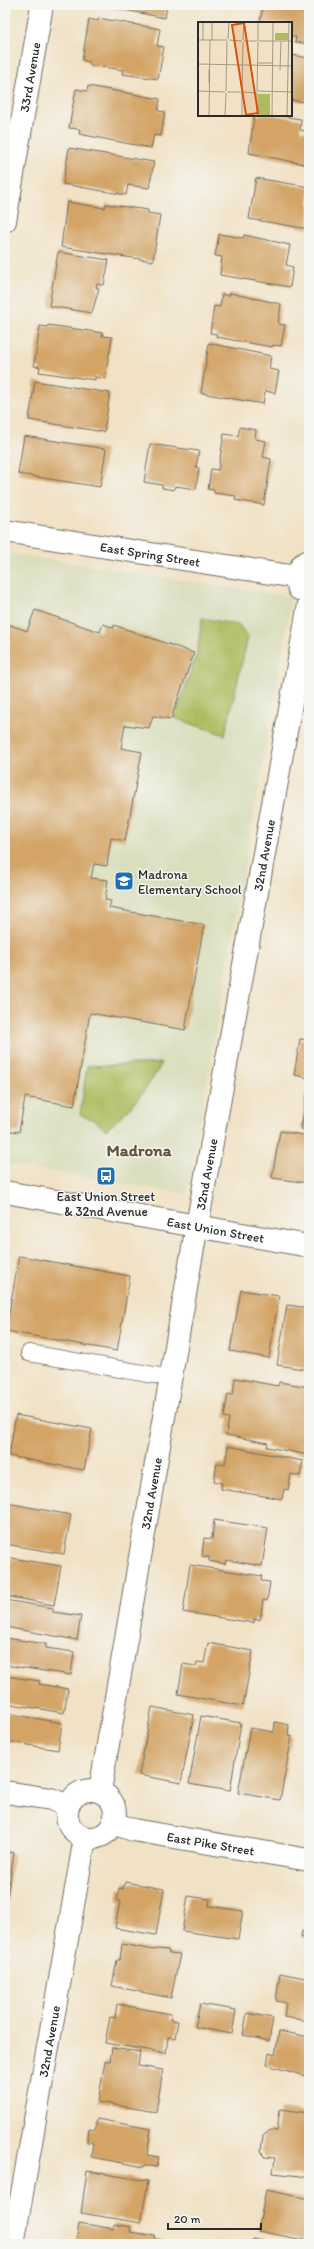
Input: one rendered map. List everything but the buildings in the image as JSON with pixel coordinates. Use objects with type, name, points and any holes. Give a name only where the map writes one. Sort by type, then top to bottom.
[{"type":"street","name":"33rd Avenue","points":[[5,221],[42,5]]},
{"type":"street","name":"East Spring Street","points":[[5,531],[302,569]]},
{"type":"street","points":[[302,569],[297,587],[301,592],[309,597]]},
{"type":"street","name":"32nd Avenue","points":[[100,1792],[197,1226],[309,604]]},
{"type":"street","name":"East Union Street","points":[[5,1192],[309,1246]]},
{"type":"street","points":[[90,1790],[100,1792],[111,1800],[116,1814],[113,1823],[105,1834],[97,1838],[85,1838],[74,1832],[69,1825],[66,1817],[68,1806],[76,1795],[82,1791],[90,1790]]},
{"type":"street","points":[[5,1792],[51,1800],[68,1806]]},
{"type":"street","name":"East Pike Street","points":[[113,1823],[133,1830],[309,1860]]},
{"type":"street","name":"32nd Avenue","points":[[13,2244],[85,1838]]},
{"type":"lane","points":[[29,1353],[171,1378]]},
{"type":"shaded area","name":"Madrona Elementary School","points":[[5,553],[292,597],[187,1194],[5,1164]]},
{"type":"green space","points":[[202,618],[239,625],[248,637],[225,735],[174,718],[197,654]]},
{"type":"green space","points":[[162,1063],[137,1099],[123,1115],[106,1130],[96,1121],[80,1115],[87,1066]]},
{"type":"place","name":"Madrona Elementary School","points":[[124,881]]},
{"type":"place","name":"East Union Street & 32nd Avenue","points":[[106,1176]]},
{"type":"district","name":"Madrona","points":[[139,1150]]}]
